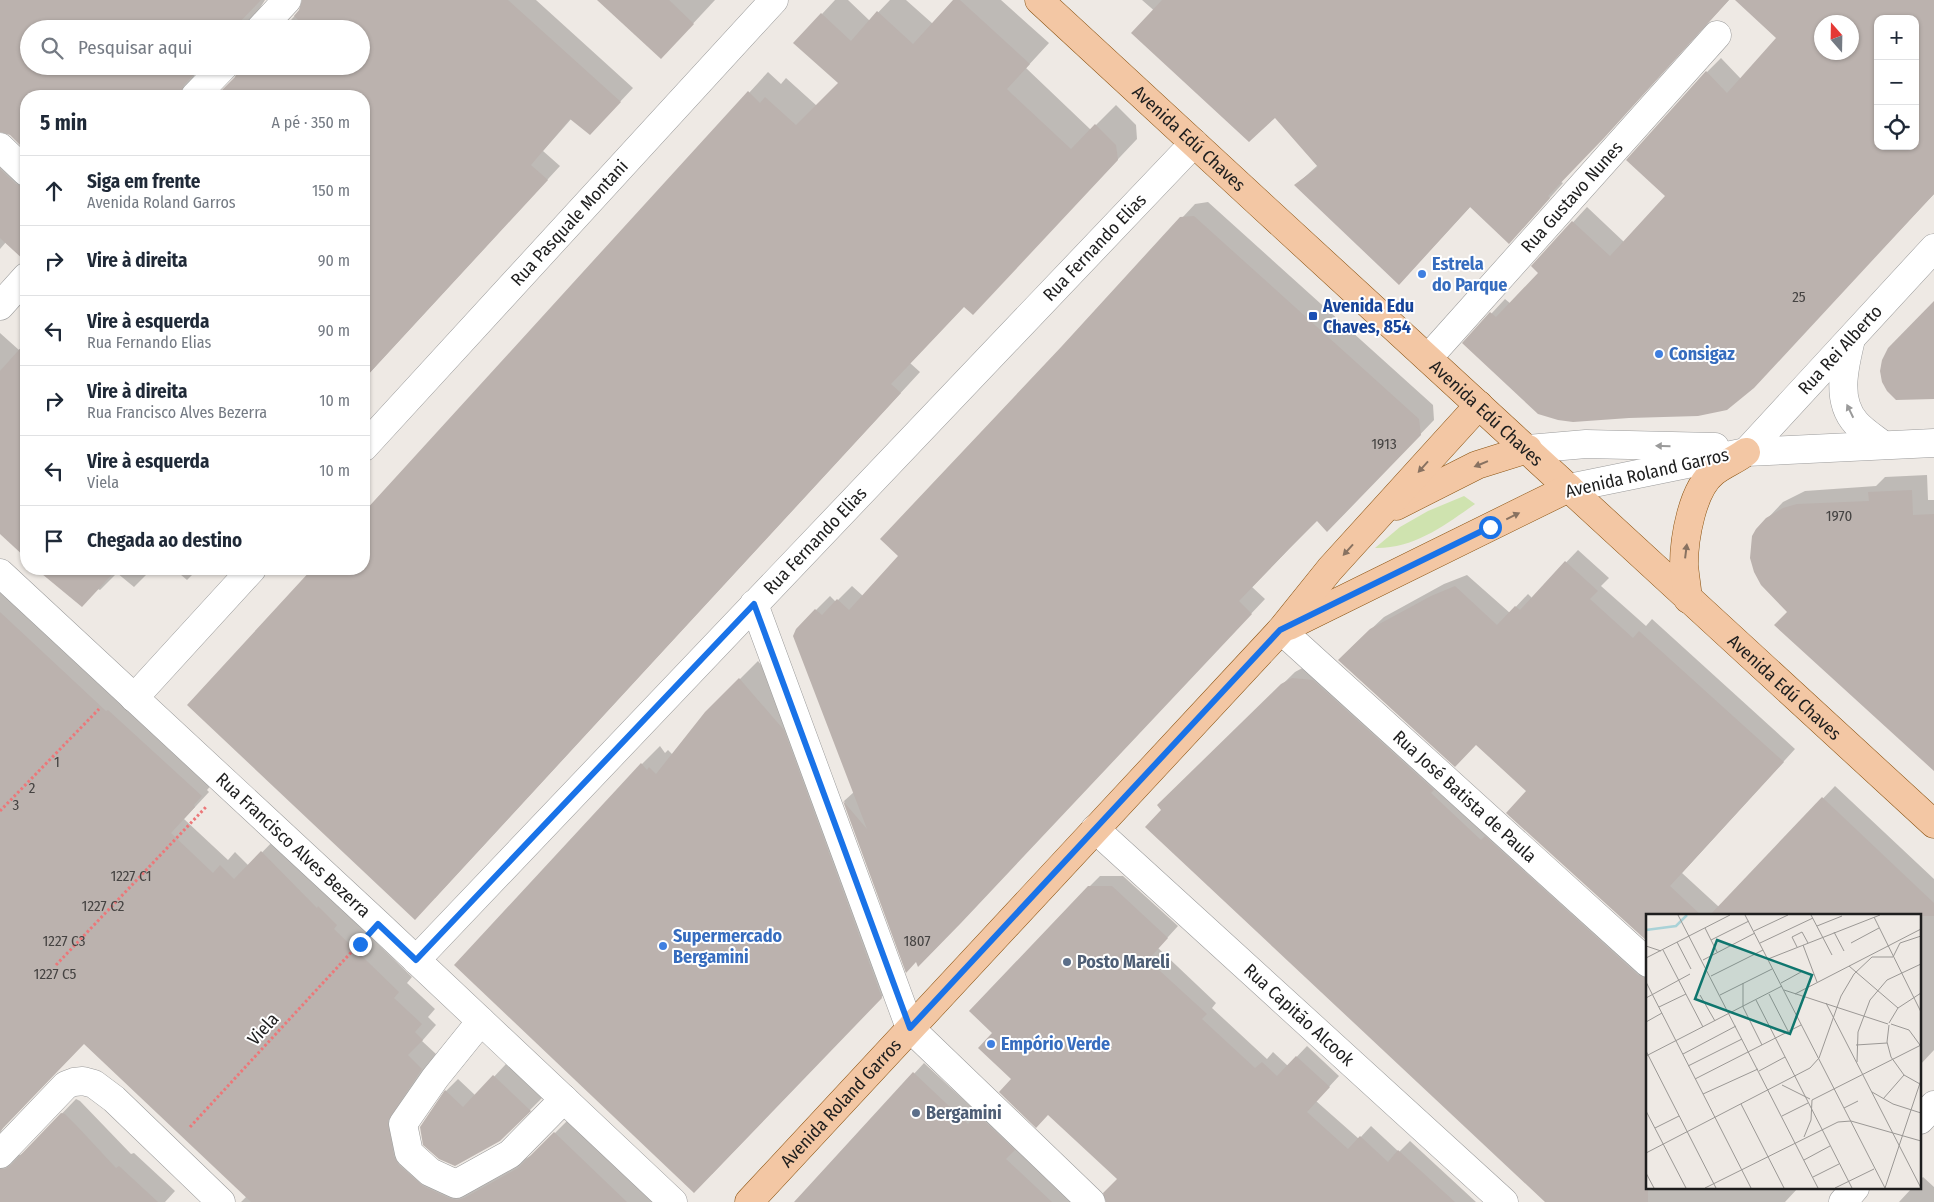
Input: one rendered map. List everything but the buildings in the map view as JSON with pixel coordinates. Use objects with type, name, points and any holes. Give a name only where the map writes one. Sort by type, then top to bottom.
[{"type":"main road","name":"Avenida Edú Chaves","points":[[1040,0],[1934,824]]},
{"type":"main road","points":[[1381,513],[1479,405]]},
{"type":"main road","name":"Avenida Roland Garros","points":[[749,1202],[1280,630],[1381,513],[1477,465],[1528,449]]},
{"type":"main road","points":[[1688,599],[1684,564],[1689,522],[1698,497],[1713,473],[1746,452]]},
{"type":"main road","name":"Avenida Roland Garros","points":[[1280,630],[1569,488]]},
{"type":"street","points":[[268,20],[287,0]]},
{"type":"street","name":"Rua Pasquale Montani","points":[[370,440],[774,0]]},
{"type":"street","name":"Rua Gustavo Nunes","points":[[1428,358],[1717,35]]},
{"type":"street","points":[[202,90],[216,75]]},
{"type":"street","name":"Rua Fernando Elias","points":[[416,960],[1194,143]]},
{"type":"street","points":[[0,147],[20,166]]},
{"type":"street","name":"Rua Rei Alberto","points":[[1746,452],[1934,248]]},
{"type":"street","points":[[0,306],[20,284]]},
{"type":"street","points":[[1851,337],[1842,380],[1846,405],[1855,422],[1883,446]]},
{"type":"street","name":"Avenida Roland Garros","points":[[1528,449],[1586,444],[1735,448],[1746,452]]},
{"type":"street","name":"Avenida Roland Garros","points":[[1569,488],[1746,452],[1934,444]]},
{"type":"street","name":"Rua Francisco Alves Bezerra","points":[[0,573],[378,924],[673,1202]]},
{"type":"street","points":[[134,698],[247,575]]},
{"type":"street","points":[[754,604],[910,1028],[1091,1202]]},
{"type":"street","name":"Rua José Batista de Paula","points":[[1280,630],[1646,961]]},
{"type":"street","name":"Rua Capitão Alcook","points":[[1095,829],[1504,1202]]},
{"type":"street","points":[[481,1021],[435,1078],[403,1124],[409,1153],[430,1172],[456,1184],[510,1154],[564,1099]]},
{"type":"street","points":[[0,1154],[66,1085],[83,1081],[94,1084],[114,1100],[221,1202]]},
{"type":"street","points":[[1922,1118],[1934,1105]]},
{"type":"street","points":[[1843,1202],[1853,1190]]},
{"type":"path","points":[[0,811],[107,701],[134,698]]},
{"type":"path","points":[[56,965],[227,784]]},
{"type":"path","name":"Viela","points":[[167,1152],[378,924]]},
{"type":"green space","points":[[1464,496],[1475,504],[1440,527],[1416,540],[1389,547],[1375,548],[1400,527],[1428,511]]},
{"type":"place","name":"Estrela do Parque","points":[[1422,274]]},
{"type":"place","name":"Avenida Edu Chaves, 854","points":[[1313,316]]},
{"type":"place","name":"Consigaz","points":[[1659,354]]},
{"type":"place","name":"Supermercado Bergamini","points":[[663,946]]},
{"type":"place","name":"Posto Mareli","points":[[1067,962]]},
{"type":"place","name":"Empório Verde","points":[[991,1044]]},
{"type":"place","name":"Bergamini","points":[[916,1113]]},
{"type":"route","points":[[360,944],[378,924],[416,960],[754,604],[910,1028],[1280,630],[1490,527]]}]
